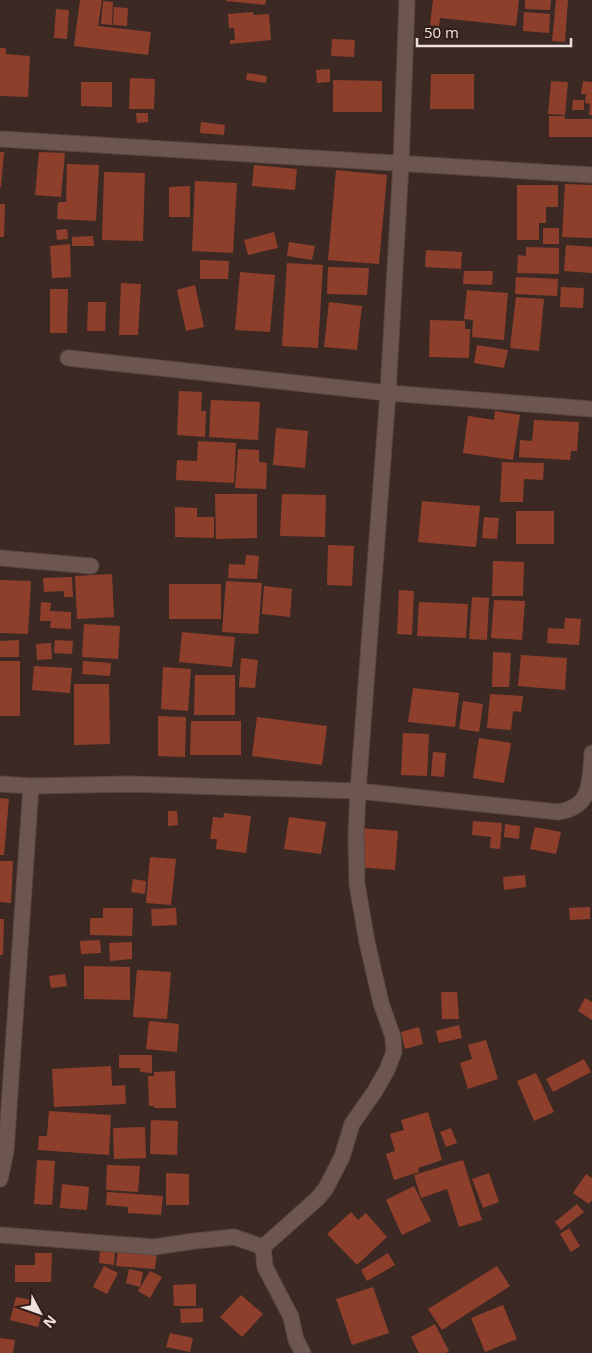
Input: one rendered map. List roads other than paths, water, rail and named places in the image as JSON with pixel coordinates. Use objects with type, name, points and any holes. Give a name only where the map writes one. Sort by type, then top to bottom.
[{"type":"street","points":[[263,1247],[317,1199],[326,1188],[342,1156],[352,1124],[375,1091],[387,1070],[394,1052],[393,1037],[381,1003],[366,942],[357,884],[356,835],[388,393],[401,163],[407,0]]},
{"type":"street","points":[[0,138],[592,175]]},
{"type":"street","points":[[68,358],[388,393],[592,409]]},
{"type":"street","points":[[0,558],[91,566]]},
{"type":"street","points":[[0,784],[31,786],[129,784],[358,791],[558,812],[572,809],[583,801],[591,778],[592,753]]},
{"type":"street","points":[[0,1179],[6,1151],[31,786]]},
{"type":"street","points":[[0,1236],[154,1248],[234,1237],[263,1247]]},
{"type":"street","points":[[263,1247],[265,1266],[291,1317],[296,1340],[303,1353]]}]
